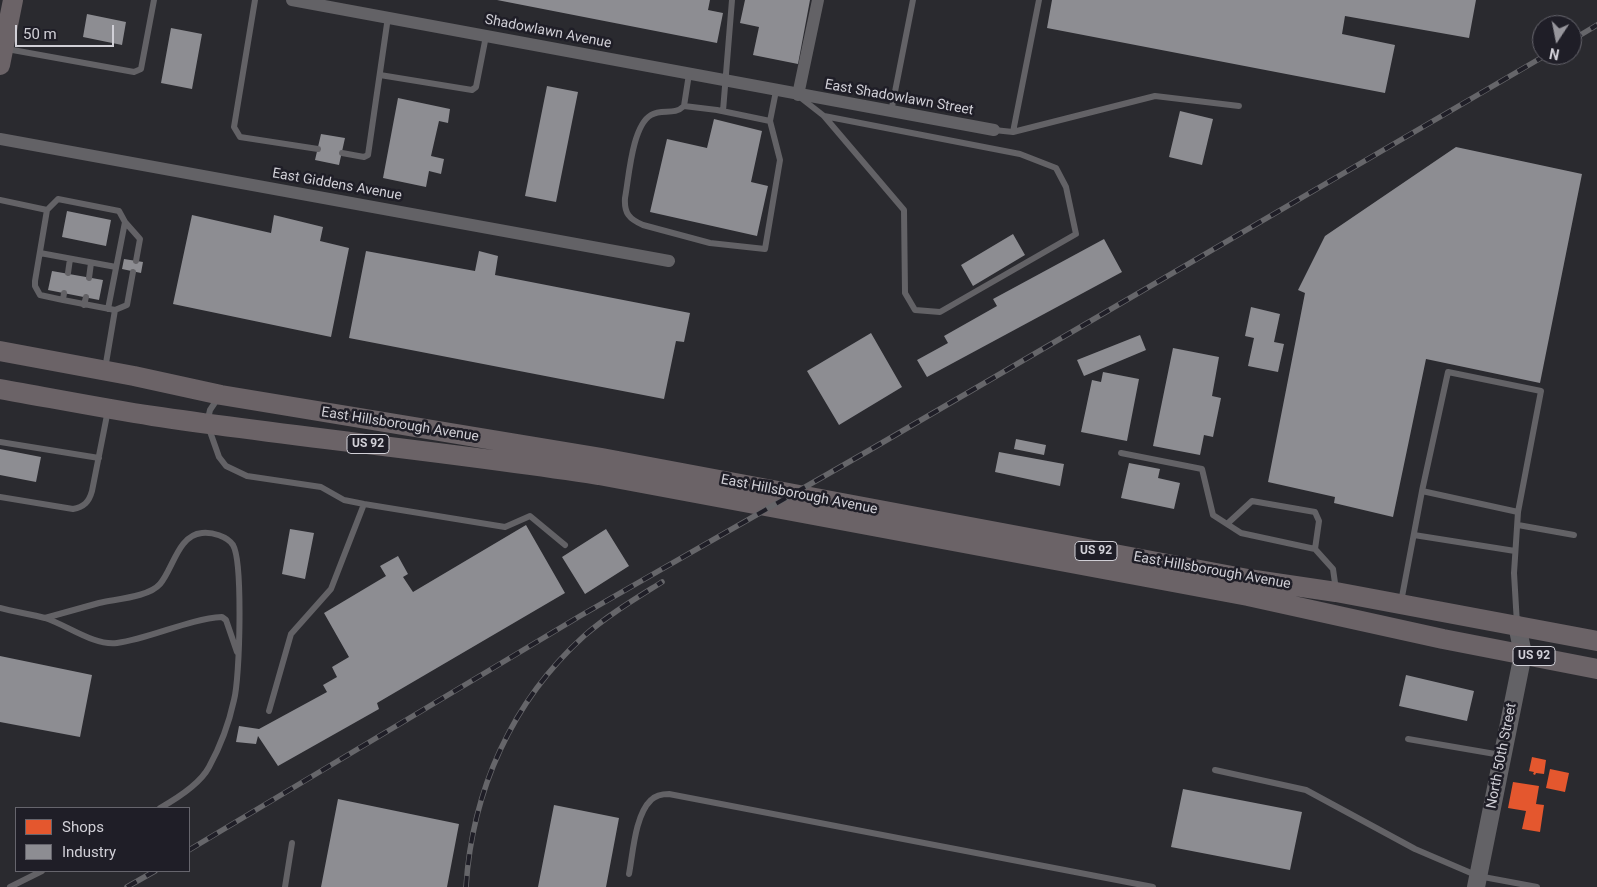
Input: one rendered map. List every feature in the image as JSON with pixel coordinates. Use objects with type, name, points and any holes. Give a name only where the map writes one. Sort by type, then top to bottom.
[{"type":"main road","points":[[2,57],[13,0]]},
{"type":"main road","points":[[0,338],[28,356]]},
{"type":"main road","name":"East Hillsborough Avenue","points":[[0,351],[105,370],[220,395],[602,458],[1248,579],[1336,592],[1597,641]]},
{"type":"main road","name":"East Hillsborough Avenue","points":[[6,393],[207,423],[514,462],[599,475],[1248,596],[1443,639],[1597,669]]},
{"type":"street","name":"Shadowlawn Avenue","points":[[292,0],[340,4],[388,18],[798,95]]},
{"type":"street","points":[[798,95],[818,0]]},
{"type":"street","name":"East Shadowlawn Street","points":[[798,95],[994,130]]},
{"type":"street","name":"East Giddens Avenue","points":[[0,139],[669,261]]},
{"type":"street","name":"North 50th Street","points":[[1477,882],[1523,654],[1517,625]]},
{"type":"lane","points":[[2,57],[134,72],[141,69],[154,0]]},
{"type":"lane","points":[[255,0],[234,127],[240,137],[318,148]]},
{"type":"lane","points":[[722,111],[732,0]]},
{"type":"lane","points":[[891,112],[913,0]]},
{"type":"lane","points":[[1013,132],[1039,0]]},
{"type":"lane","points":[[342,153],[364,157],[368,155],[388,18]]},
{"type":"lane","points":[[380,74],[472,90],[476,87],[486,36]]},
{"type":"lane","points":[[689,74],[684,106],[677,112],[651,115],[639,129],[625,198],[625,209],[631,219],[643,226],[718,244],[765,249],[780,160],[770,121],[776,91]]},
{"type":"lane","points":[[798,95],[824,116],[904,210],[905,294],[915,310],[940,312],[1076,234],[1066,187],[1056,168],[1020,154],[824,116]]},
{"type":"lane","points":[[994,130],[1013,132],[1155,96],[1239,106]]},
{"type":"lane","points":[[684,106],[722,111],[770,121]]},
{"type":"lane","points":[[133,272],[127,305],[112,309],[45,297],[37,291],[35,281],[47,210],[58,199],[118,211],[140,239],[136,261]]},
{"type":"lane","points":[[0,200],[47,210]]},
{"type":"lane","points":[[105,370],[116,268],[125,222]]},
{"type":"lane","points":[[40,253],[116,268]]},
{"type":"lane","points":[[68,273],[70,259]]},
{"type":"lane","points":[[89,278],[92,263]]},
{"type":"lane","points":[[63,300],[64,293]]},
{"type":"lane","points":[[84,305],[86,297]]},
{"type":"lane","points":[[1401,604],[1422,491],[1448,372],[1541,390],[1518,512],[1514,573],[1517,625]]},
{"type":"lane","points":[[220,395],[210,410],[207,423],[219,457],[226,466],[247,476],[321,487],[344,500],[364,504],[506,527],[530,516],[565,545]]},
{"type":"lane","points":[[0,496],[73,510],[81,508],[90,498],[108,409]]},
{"type":"lane","points":[[0,442],[99,458]]},
{"type":"lane","points":[[1121,453],[1202,469],[1213,515],[1241,533],[1315,549],[1334,569],[1336,592]]},
{"type":"lane","points":[[1422,491],[1518,512]]},
{"type":"lane","points":[[1227,524],[1252,501],[1315,512],[1319,521],[1315,549]]},
{"type":"lane","points":[[269,711],[291,634],[331,589],[364,504]]},
{"type":"lane","points":[[1518,524],[1574,535]]},
{"type":"lane","points":[[44,618],[143,594],[160,584],[186,540],[202,533],[222,536],[232,544],[238,560],[239,658],[235,698],[222,740],[208,769],[182,796],[162,807]]},
{"type":"lane","points":[[1414,535],[1516,552]]},
{"type":"lane","points":[[0,608],[44,618],[100,642],[116,643],[158,634],[211,618],[222,617],[226,620],[239,658]]},
{"type":"lane","points":[[1408,739],[1502,755]]},
{"type":"lane","points":[[1215,770],[1306,790],[1477,882],[1537,887]]},
{"type":"lane","points":[[629,874],[638,822],[644,808],[651,799],[658,795],[669,794],[1153,887]]},
{"type":"lane","points":[[285,887],[292,843]]},
{"type":"lane","points":[[10,887],[40,872]]},
{"type":"building: Shops","points":[[1532,757],[1546,760],[1544,774],[1536,773],[1535,775],[1533,774],[1534,772],[1529,771]]},
{"type":"building: Shops","points":[[1550,769],[1569,773],[1565,792],[1546,788]]},
{"type":"building: Shops","points":[[1513,782],[1539,786],[1536,804],[1544,805],[1540,832],[1522,829],[1526,811],[1508,808]]},
{"type":"building: Industry","points":[[497,0],[710,0],[708,10],[723,13],[717,43]]},
{"type":"building: Industry","points":[[745,0],[810,0],[798,64],[753,55],[759,27],[740,23]]},
{"type":"building: Industry","points":[[1052,0],[1476,0],[1469,38],[1345,16],[1342,34],[1395,45],[1385,93],[1047,28]]},
{"type":"building: Industry","points":[[87,14],[126,22],[122,45],[83,37]]},
{"type":"building: Industry","points":[[171,28],[202,34],[192,89],[161,83]]},
{"type":"building: Industry","points":[[547,86],[578,92],[556,202],[525,196]]},
{"type":"building: Industry","points":[[398,98],[450,109],[448,123],[439,121],[431,156],[444,159],[441,174],[429,171],[426,187],[383,178]]},
{"type":"building: Industry","points":[[1180,111],[1213,119],[1202,165],[1169,157]]},
{"type":"building: Industry","points":[[714,119],[762,131],[751,182],[768,186],[757,236],[650,212],[667,139],[707,148]]},
{"type":"building: Industry","points":[[321,134],[345,138],[339,165],[315,160]]},
{"type":"building: Industry","points":[[1456,147],[1582,174],[1540,383],[1426,359],[1393,517],[1334,503],[1335,497],[1268,482],[1305,293],[1298,290],[1325,236]]},
{"type":"building: Industry","points":[[67,211],[111,220],[106,246],[62,237]]},
{"type":"building: Industry","points":[[192,215],[271,233],[274,215],[323,227],[320,241],[349,248],[331,337],[173,304]]},
{"type":"building: Industry","points":[[1013,234],[1025,255],[973,286],[961,265]]},
{"type":"building: Industry","points":[[1104,239],[1122,272],[927,377],[917,360],[948,343],[944,336],[997,306],[993,299]]},
{"type":"building: Industry","points":[[366,251],[475,271],[479,251],[498,256],[495,275],[690,313],[684,342],[676,341],[664,399],[349,338]]},
{"type":"building: Industry","points":[[124,259],[143,262],[141,273],[122,269]]},
{"type":"building: Industry","points":[[52,271],[103,280],[99,300],[48,290]]},
{"type":"building: Industry","points":[[1251,307],[1280,314],[1274,342],[1284,344],[1278,372],[1248,366],[1254,338],[1245,336]]},
{"type":"building: Industry","points":[[871,333],[902,387],[839,425],[807,371]]},
{"type":"building: Industry","points":[[1140,335],[1146,350],[1084,376],[1077,360]]},
{"type":"building: Industry","points":[[1173,348],[1219,357],[1212,396],[1221,398],[1213,437],[1204,435],[1200,455],[1153,446]]},
{"type":"building: Industry","points":[[1103,372],[1139,379],[1127,441],[1081,432],[1092,380],[1101,382]]},
{"type":"building: Industry","points":[[1016,439],[1046,445],[1044,455],[1014,449]]},
{"type":"building: Industry","points":[[0,449],[41,457],[36,482],[0,475]]},
{"type":"building: Industry","points":[[999,452],[1064,464],[1060,486],[995,472]]},
{"type":"building: Industry","points":[[1129,463],[1160,469],[1158,478],[1180,483],[1174,509],[1121,498]]},
{"type":"building: Industry","points":[[526,525],[565,593],[377,703],[379,709],[278,766],[258,736],[256,744],[236,742],[239,726],[259,729],[327,692],[323,685],[337,677],[332,667],[349,657],[324,613],[386,576],[380,566],[398,556],[408,574],[403,577],[413,592]]},
{"type":"building: Industry","points":[[290,529],[314,533],[305,579],[282,574]]},
{"type":"building: Industry","points":[[606,529],[629,566],[585,594],[562,557]]},
{"type":"building: Industry","points":[[0,656],[92,675],[80,737],[0,722]]},
{"type":"building: Industry","points":[[1406,675],[1474,691],[1467,721],[1399,706]]},
{"type":"building: Industry","points":[[1183,789],[1302,812],[1290,870],[1171,847]]},
{"type":"building: Industry","points":[[338,799],[459,824],[447,887],[321,887]]},
{"type":"building: Industry","points":[[554,805],[619,818],[606,887],[538,887]]},
{"type":"railway","points":[[1582,34],[1597,25]]},
{"type":"railway","points":[[190,849],[580,616],[868,451],[1532,63]]},
{"type":"railway","points":[[466,887],[470,851],[477,816],[487,783],[500,750],[536,689],[559,662],[593,628],[662,582]]},
{"type":"railway","points":[[127,887],[153,872]]}]
